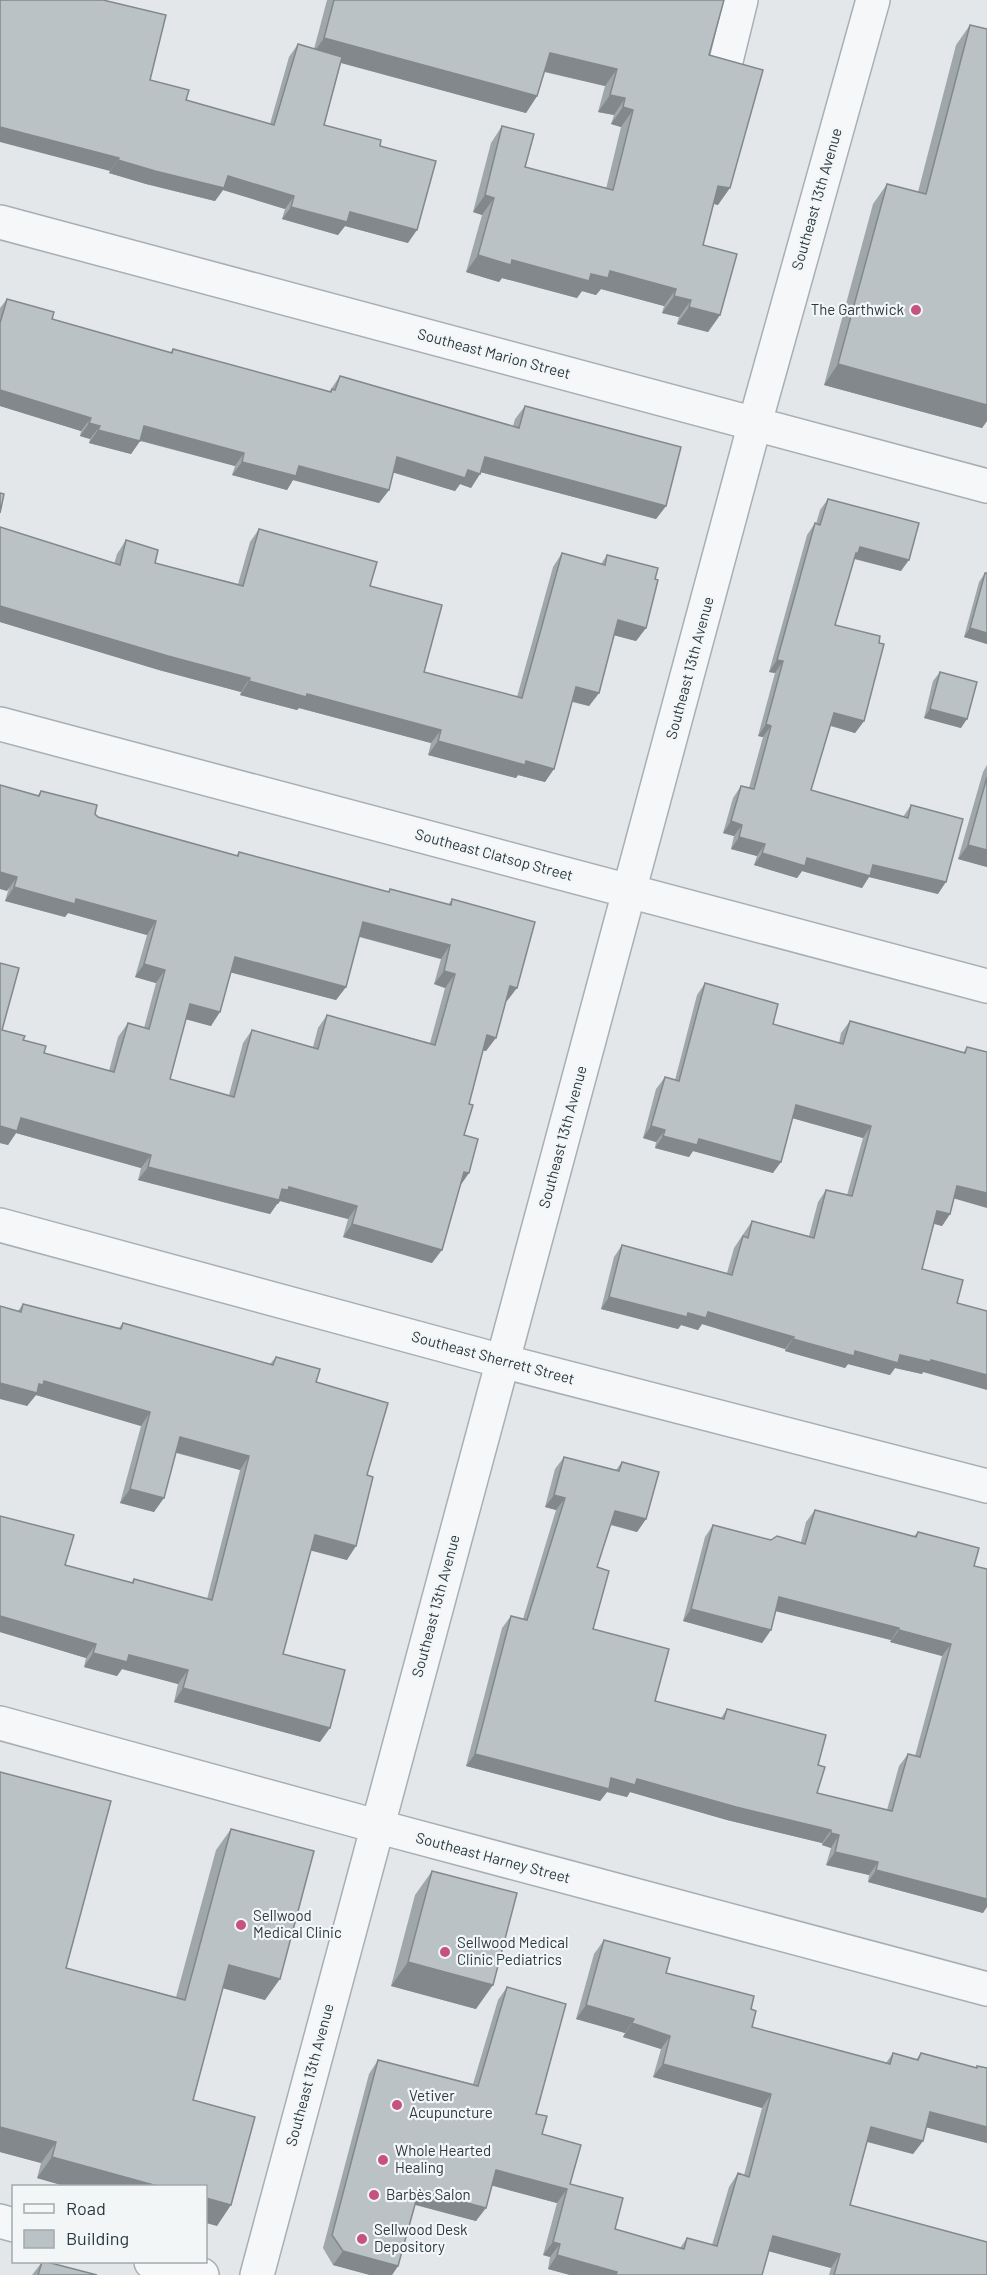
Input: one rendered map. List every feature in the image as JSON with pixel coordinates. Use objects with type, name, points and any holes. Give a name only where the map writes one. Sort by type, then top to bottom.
[{"type":"street","points":[[726,61],[741,0]]},
{"type":"street","name":"Southeast 13th Avenue","points":[[257,2275],[755,423],[873,0]]},
{"type":"street","name":"Southeast Marion Street","points":[[0,222],[987,486]]},
{"type":"street","name":"Southeast Clatsop Street","points":[[0,724],[987,986]]},
{"type":"street","name":"Southeast Sherrett Street","points":[[0,1225],[502,1361],[987,1486]]},
{"type":"street","name":"Southeast Harney Street","points":[[0,1723],[987,1989]]},
{"type":"street","points":[[155,2263],[202,2275]]},
{"type":"building","points":[[0,0],[103,0],[166,15],[150,80],[189,90],[186,100],[274,125],[298,44],[342,57],[324,125],[381,140],[380,146],[436,161],[417,230],[350,212],[347,222],[291,207],[294,196],[228,176],[224,188],[0,127]]},
{"type":"building","points":[[334,0],[724,0],[709,55],[763,70],[730,188],[718,186],[703,245],[737,254],[720,315],[689,307],[691,300],[674,296],[676,289],[610,271],[608,278],[591,274],[589,281],[512,260],[511,265],[478,255],[494,198],[485,195],[502,126],[534,134],[525,167],[613,190],[633,110],[623,107],[625,98],[610,95],[617,69],[550,53],[537,96],[324,38]]},
{"type":"building","name":"The Garthwick","points":[[970,25],[987,29],[987,405],[838,364],[887,184],[926,194]]},
{"type":"building","points":[[7,299],[54,312],[52,319],[172,353],[173,349],[331,392],[332,389],[335,390],[340,376],[519,428],[525,406],[681,447],[666,506],[485,457],[480,474],[468,470],[465,478],[397,457],[389,490],[299,466],[296,476],[242,462],[244,453],[144,426],[140,441],[98,430],[100,426],[89,423],[91,418],[0,390],[0,323]]},
{"type":"building","points":[[0,493],[4,494],[0,513]]},
{"type":"building","points":[[828,499],[919,523],[909,560],[860,547],[856,553],[835,625],[880,636],[879,643],[884,644],[864,721],[834,713],[811,790],[908,818],[911,805],[963,819],[946,882],[873,865],[870,876],[807,858],[805,866],[762,853],[765,844],[739,837],[742,825],[731,821],[741,786],[754,789],[771,726],[766,724],[783,661],[777,660],[815,523],[820,525]]},
{"type":"building","points":[[0,527],[120,565],[126,540],[158,550],[155,563],[243,586],[259,529],[377,562],[370,586],[442,605],[424,672],[522,698],[562,553],[605,565],[607,555],[658,568],[655,579],[658,580],[646,628],[618,620],[599,693],[576,687],[554,769],[526,761],[525,765],[438,741],[441,730],[249,681],[250,678],[0,606]]},
{"type":"building","points":[[985,573],[987,573],[987,633],[970,628]]},
{"type":"building","points":[[940,672],[977,682],[967,719],[930,709]]},
{"type":"building","points":[[987,777],[987,850],[968,845]]},
{"type":"building","points":[[0,785],[39,796],[41,791],[97,805],[95,814],[98,817],[238,856],[239,852],[389,892],[390,889],[451,905],[452,899],[535,922],[517,988],[510,986],[496,1038],[487,1035],[469,1104],[473,1105],[464,1135],[478,1139],[469,1173],[464,1172],[442,1250],[352,1224],[357,1206],[289,1187],[288,1190],[282,1189],[279,1200],[148,1167],[151,1155],[21,1118],[17,1131],[0,1126],[0,963],[19,968],[2,1030],[25,1036],[23,1040],[46,1046],[44,1053],[114,1072],[128,1023],[149,1029],[165,970],[144,964],[156,921],[76,899],[75,904],[14,887],[17,877],[0,872]],"holes":[[[363,922],[450,945],[444,971],[455,974],[435,1045],[327,1015],[318,1049],[252,1030],[234,1097],[170,1079],[190,1004],[220,1012],[235,957],[346,987]]]},
{"type":"building","points":[[705,983],[778,1004],[773,1024],[843,1044],[850,1021],[965,1053],[967,1047],[987,1052],[987,1193],[957,1186],[950,1214],[937,1211],[922,1269],[963,1280],[957,1303],[987,1311],[987,1375],[931,1360],[930,1362],[900,1355],[898,1363],[855,1351],[854,1356],[708,1312],[706,1318],[688,1313],[687,1317],[609,1297],[622,1245],[732,1275],[743,1236],[748,1238],[752,1221],[814,1238],[826,1190],[852,1196],[871,1126],[796,1105],[781,1162],[699,1139],[697,1145],[663,1136],[665,1130],[651,1126],[665,1077],[679,1081]]},
{"type":"building","points":[[23,1304],[121,1329],[123,1323],[273,1365],[276,1357],[320,1369],[316,1382],[388,1403],[367,1475],[373,1477],[356,1546],[315,1535],[283,1654],[345,1670],[330,1728],[183,1688],[188,1670],[129,1655],[127,1662],[93,1653],[96,1644],[0,1616],[0,1516],[74,1535],[65,1565],[133,1583],[134,1579],[212,1600],[249,1456],[180,1437],[164,1498],[130,1489],[150,1412],[44,1381],[43,1385],[39,1384],[37,1393],[0,1383],[0,1306],[21,1312]]},
{"type":"building","points":[[564,1457],[619,1471],[622,1462],[659,1472],[646,1519],[615,1511],[597,1567],[609,1571],[593,1629],[669,1649],[655,1701],[724,1719],[727,1709],[826,1735],[818,1765],[825,1767],[817,1793],[892,1811],[908,1754],[920,1757],[951,1644],[779,1597],[771,1630],[691,1609],[713,1525],[771,1540],[777,1536],[805,1544],[815,1510],[916,1537],[918,1532],[979,1548],[974,1566],[987,1569],[987,1899],[876,1870],[878,1862],[835,1852],[839,1835],[831,1833],[831,1830],[736,1807],[637,1779],[635,1785],[611,1778],[609,1789],[475,1754],[511,1616],[527,1620],[565,1498],[554,1495]]},
{"type":"building","points":[[0,1772],[111,1801],[66,1968],[185,2000],[231,1829],[314,1851],[280,1979],[229,1965],[193,2100],[255,2117],[231,2205],[207,2198],[207,2185],[154,2185],[52,2157],[56,2142],[0,2127]]},
{"type":"building","name":"Sellwood Medical Clinic Pediatrics","points":[[432,1871],[517,1893],[493,1985],[408,1962]]},
{"type":"building","points":[[604,1940],[670,1958],[666,1973],[754,1996],[751,2009],[756,2011],[752,2027],[890,2064],[893,2053],[918,2060],[921,2053],[977,2068],[977,2066],[987,2068],[987,2127],[930,2112],[923,2141],[871,2127],[850,2205],[987,2242],[987,2275],[834,2275],[840,2254],[773,2236],[762,2275],[616,2275],[617,2272],[557,2255],[560,2244],[553,2242],[567,2189],[496,2170],[486,2208],[419,2190],[398,2266],[343,2251],[332,2235],[378,2060],[478,2086],[507,1987],[566,2004],[536,2114],[547,2116],[542,2134],[581,2145],[570,2184],[623,2198],[615,2229],[684,2249],[687,2238],[717,2246],[738,2173],[749,2177],[771,2094],[663,2064],[670,2036],[632,2023],[634,2019],[586,2005]]},
{"type":"building","points":[[42,2263],[51,2263],[97,2275],[38,2275]]},
{"type":"place","name":"The Garthwick","points":[[916,310]]},
{"type":"place","name":"Sellwood Medical Clinic","points":[[241,1925]]},
{"type":"place","name":"Sellwood Medical Clinic Pediatrics","points":[[445,1952]]},
{"type":"place","name":"Vetiver Acupuncture","points":[[397,2105]]},
{"type":"place","name":"Whole Hearted Healing","points":[[383,2160]]},
{"type":"place","name":"Barbès Salon","points":[[374,2195]]},
{"type":"place","name":"Sellwood Desk Depository","points":[[362,2239]]}]
